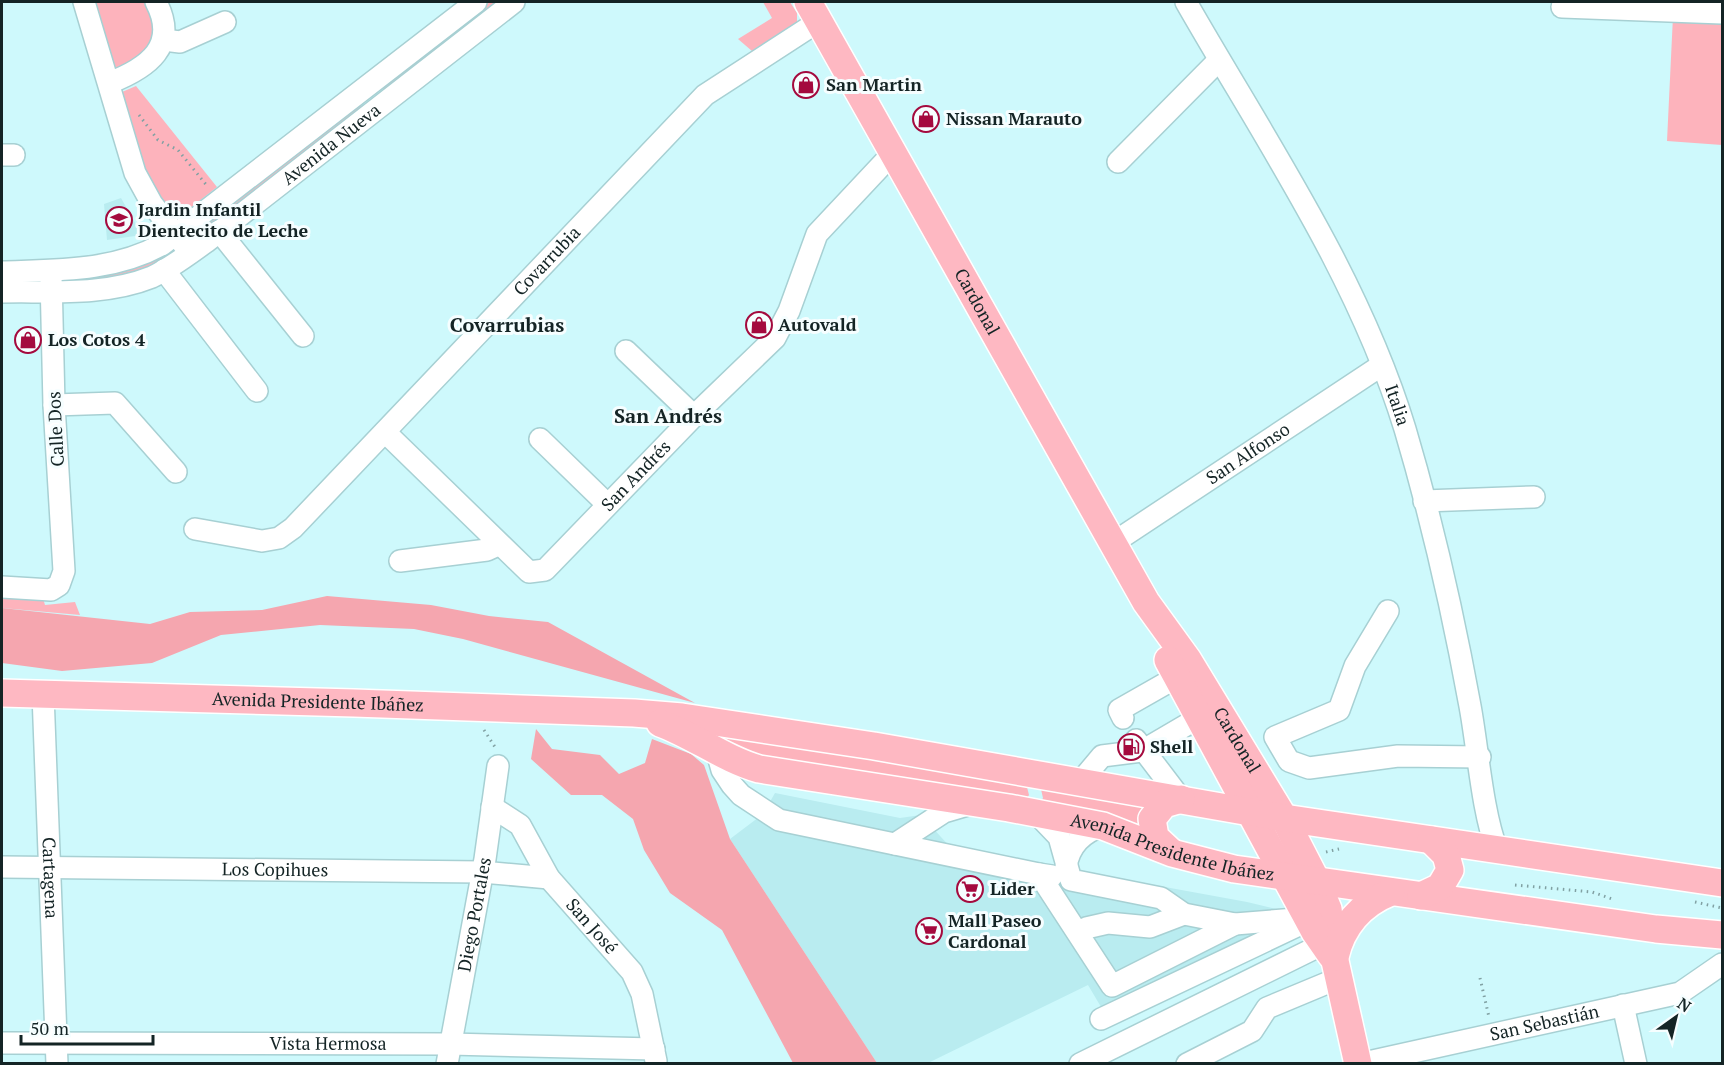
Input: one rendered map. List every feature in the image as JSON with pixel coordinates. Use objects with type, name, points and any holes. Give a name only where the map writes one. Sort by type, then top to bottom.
[{"type":"main road","name":"Cardonal","points":[[813,11],[1146,602],[1188,660],[1284,818],[1317,882],[1328,909],[1332,961]]},
{"type":"main road","name":"Cardonal","points":[[1146,602],[1160,642],[1177,677],[1332,961]]},
{"type":"main road","name":"Avenida Presidente Ibáñez","points":[[2,693],[634,713],[738,724],[1284,818],[1349,838],[1431,840],[1722,883]]},
{"type":"main road","name":"Avenida Presidente Ibáñez","points":[[634,713],[678,730],[717,752],[759,770],[1009,808],[1103,826],[1172,853],[1234,870],[1656,929],[1722,935]]},
{"type":"main road","points":[[717,752],[715,741],[718,731],[738,724]]},
{"type":"main road","points":[[1254,768],[1302,806],[1349,838]]},
{"type":"main road","points":[[1009,808],[1023,808],[1036,794],[1031,778],[1020,771]]},
{"type":"main road","points":[[1172,853],[1155,837],[1152,819],[1164,804],[1180,800]]},
{"type":"main road","points":[[1421,896],[1440,887],[1450,870],[1446,855],[1431,840]]},
{"type":"main road","points":[[1358,1064],[1332,961],[1350,922],[1368,904],[1391,892]]},
{"type":"street","points":[[84,2],[111,82],[135,173],[152,204],[191,253]]},
{"type":"street","points":[[111,82],[152,58],[164,40],[164,18],[156,2]]},
{"type":"street","name":"Avenida Nueva","points":[[2,292],[118,262],[148,252],[176,235],[476,2]]},
{"type":"street","name":"Avenida Nueva","points":[[2,272],[51,281],[113,288],[139,281],[164,270],[191,253],[514,2]]},
{"type":"street","name":"Italia","points":[[1186,2],[1321,231],[1382,365],[1405,428],[1455,628],[1491,835],[1497,850]]},
{"type":"street","points":[[1562,7],[1675,7],[1722,13]]},
{"type":"street","name":"Covarrubia","points":[[195,529],[262,541],[279,538],[293,528],[705,95],[813,11]]},
{"type":"street","points":[[164,40],[180,42],[195,38],[225,22]]},
{"type":"street","points":[[1118,162],[1220,60]]},
{"type":"street","points":[[364,89],[378,107]]},
{"type":"street","name":"San Andrés","points":[[385,432],[498,545],[529,572],[545,570],[694,416],[775,338],[789,311],[817,234],[893,153]]},
{"type":"street","points":[[219,231],[303,336]]},
{"type":"street","points":[[164,270],[257,390]]},
{"type":"street","name":"Calle Dos","points":[[2,587],[42,592],[59,585],[64,571],[54,405],[51,281]]},
{"type":"street","points":[[626,351],[694,416]]},
{"type":"street","name":"San Alfonso","points":[[1113,543],[1382,365]]},
{"type":"street","points":[[54,405],[115,403],[176,472]]},
{"type":"street","points":[[540,439],[607,504]]},
{"type":"street","points":[[1424,501],[1534,497]]},
{"type":"street","points":[[400,561],[488,550],[498,545]]},
{"type":"street","points":[[1388,611],[1355,666],[1339,710],[1275,737],[1281,750],[1289,761],[1309,768],[1398,756],[1479,757]]},
{"type":"street","points":[[1123,718],[1119,710],[1177,677]]},
{"type":"street","name":"Cartagena","points":[[43,694],[57,1053]]},
{"type":"street","points":[[1081,782],[1102,756],[1138,744],[1200,717]]},
{"type":"street","points":[[1138,744],[1163,774],[1180,800]]},
{"type":"street","points":[[717,752],[722,770],[732,785],[762,811],[794,825],[1039,874],[1068,875],[1161,898],[1184,914],[1235,924],[1309,919]]},
{"type":"street","name":"Diego Portales","points":[[449,1054],[482,872],[498,766]]},
{"type":"street","points":[[759,770],[750,786],[752,795],[762,811]]},
{"type":"street","points":[[895,844],[944,812],[977,803]]},
{"type":"street","name":"San José","points":[[492,807],[520,825],[549,878],[632,972],[642,994],[655,1056]]},
{"type":"street","points":[[1037,814],[1059,837],[1064,849],[1068,875]]},
{"type":"street","points":[[1068,875],[1069,854],[1079,839],[1103,826]]},
{"type":"street","name":"Los Copihues","points":[[2,867],[482,872],[549,878]]},
{"type":"street","points":[[1039,874],[1112,986],[1235,924]]},
{"type":"street","points":[[1086,928],[1108,923],[1150,927],[1184,914]]},
{"type":"street","points":[[1101,1019],[1309,919]]},
{"type":"street","points":[[1080,1064],[1332,961]]},
{"type":"street","points":[[1187,1064],[1252,1031],[1267,1008],[1332,961]]},
{"type":"street","name":"San Sebastián","points":[[1358,1064],[1680,993],[1722,964]]},
{"type":"street","points":[[1623,1005],[1636,1064]]},
{"type":"street","name":"Vista Hermosa","points":[[2,1043],[57,1053],[655,1056]]},
{"type":"path","points":[[111,82],[158,140],[178,150],[213,193]]},
{"type":"path","points":[[480,727],[495,747],[498,766]]},
{"type":"path","points":[[1326,852],[1349,838]]},
{"type":"path","points":[[1510,884],[1592,892],[1615,900]]},
{"type":"path","points":[[1693,901],[1702,906],[1722,908]]},
{"type":"path","points":[[1480,978],[1493,1034]]},
{"type":"shaded area","points":[[91,2],[152,2],[158,44],[117,72],[111,66]]},
{"type":"shaded area","points":[[490,2],[499,2],[385,90],[381,87]]},
{"type":"shaded area","points":[[763,2],[790,2],[797,13],[797,22],[752,51],[738,39],[772,18]]},
{"type":"shaded area","points":[[1673,16],[1722,20],[1722,145],[1667,141]]},
{"type":"shaded area","points":[[136,86],[217,187],[183,214],[177,216],[165,207],[155,195],[140,164],[121,100],[122,92]]},
{"type":"shaded area","points":[[361,104],[362,108],[197,236],[194,234]]},
{"type":"shaded area","name":"Jardin Infantil Dientecito de Leche","points":[[121,198],[142,235],[107,240],[104,204]]},
{"type":"shaded area","points":[[172,247],[177,251],[140,270],[101,279],[73,282],[71,280],[118,273],[143,266]]},
{"type":"shaded area","points":[[2,591],[42,595],[45,605],[75,602],[80,615],[2,608]]},
{"type":"shaded area","points":[[327,596],[431,605],[489,616],[548,622],[695,703],[463,639],[414,629],[320,625],[221,635],[152,663],[62,671],[2,663],[2,608],[150,624],[190,612],[262,610]]},
{"type":"shaded area","points":[[536,729],[552,749],[600,755],[619,774],[645,763],[652,739],[691,754],[704,765],[730,839],[877,1063],[793,1063],[722,930],[670,893],[644,850],[633,819],[602,795],[571,795],[531,759]]},
{"type":"shaded area","points":[[735,735],[1023,785],[1027,787],[1029,795],[1027,798],[770,761],[721,740]]},
{"type":"shaded area","points":[[1040,785],[1150,801],[1143,833],[1039,805],[1043,798]]},
{"type":"shaded area","points":[[775,793],[900,818],[921,815],[951,848],[1247,902],[1284,911],[1290,920],[1104,1012],[1088,985],[928,1063],[877,1063],[730,839],[763,814]]},
{"type":"place","name":"San Martin","points":[[806,85]]},
{"type":"place","name":"Nissan Marauto","points":[[926,119]]},
{"type":"place","name":"Jardin Infantil Dientecito de Leche","points":[[119,220]]},
{"type":"place","name":"Autovald","points":[[759,325]]},
{"type":"place","name":"Los Cotos 4","points":[[28,340]]},
{"type":"place","name":"Shell","points":[[1131,747]]},
{"type":"place","name":"Lider","points":[[970,889]]},
{"type":"place","name":"Mall Paseo Cardonal","points":[[929,931]]},
{"type":"district","name":"Covarrubias","points":[[507,325]]},
{"type":"district","name":"San Andrés","points":[[668,416]]}]
